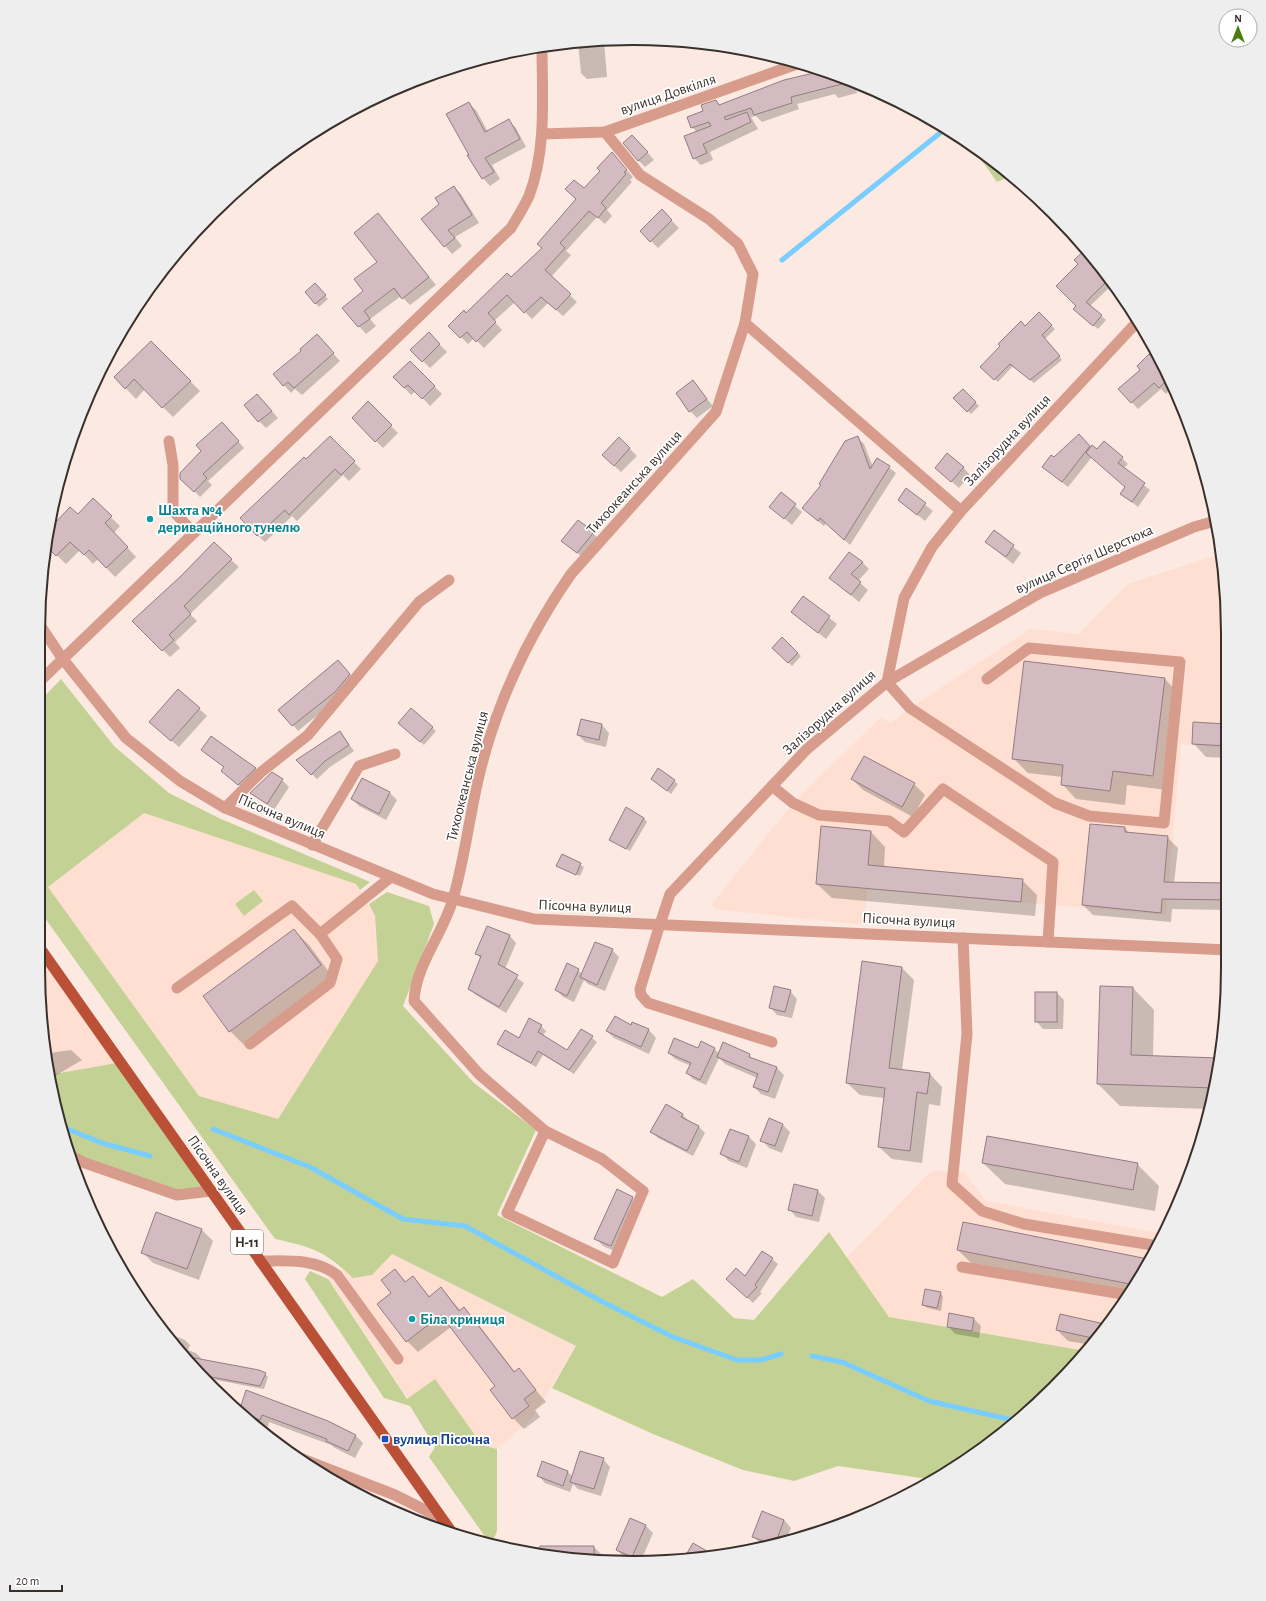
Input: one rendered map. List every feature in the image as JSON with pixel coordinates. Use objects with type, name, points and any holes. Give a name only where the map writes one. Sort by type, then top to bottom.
[{"type":"main road","name":"Пісочна вулиця","points":[[45,955],[446,1526]]},
{"type":"street","points":[[45,676],[511,228],[529,195],[542,134],[542,52]]},
{"type":"street","name":"вулиця Довкілля","points":[[542,134],[605,132],[790,67]]},
{"type":"street","name":"Тихоокеанська вулиця","points":[[545,1131],[507,1213],[612,1263],[643,1191],[602,1159],[545,1131],[479,1074],[414,1001],[415,985],[453,900],[478,779],[498,712],[519,662],[553,600],[571,574],[716,412],[745,323],[753,274],[738,244],[709,219],[640,175],[605,132]]},
{"type":"street","points":[[745,323],[961,511]]},
{"type":"street","name":"Залізорудна вулиця","points":[[772,1042],[648,1003],[642,995],[640,989],[670,894],[807,749],[887,682],[904,598],[932,547],[961,511],[1134,325]]},
{"type":"street","points":[[169,441],[173,465],[173,511],[193,532]]},
{"type":"street","name":"вулиця Сергія Шерстюка","points":[[887,682],[1040,593],[1194,527],[1211,522]]},
{"type":"street","points":[[225,808],[260,773],[308,734],[419,602],[449,580]]},
{"type":"street","name":"Пісочна вулиця","points":[[45,633],[62,658],[126,738],[180,781],[225,808],[433,894],[453,900],[534,919],[1221,950]]},
{"type":"street","points":[[887,682],[910,708],[1055,803],[1089,816],[1164,823],[1180,662],[1029,648],[987,679]]},
{"type":"street","points":[[312,845],[359,766],[395,754]]},
{"type":"street","points":[[772,786],[793,803],[820,815],[889,821],[904,832],[943,789],[1053,862],[1048,942]]},
{"type":"street","points":[[320,934],[391,877]]},
{"type":"street","points":[[178,988],[292,906],[320,934],[337,959],[330,983],[250,1044]]},
{"type":"street","points":[[963,938],[967,1034],[952,1184],[982,1211],[1024,1224],[1151,1245]]},
{"type":"street","points":[[77,1159],[177,1195],[211,1191]]},
{"type":"street","points":[[260,1261],[302,1262],[319,1264],[329,1269],[337,1275],[398,1359]]},
{"type":"street","points":[[962,1267],[1123,1294]]},
{"type":"street","points":[[322,1467],[395,1495],[439,1517],[439,1523]]},
{"type":"shaded area","points":[[1216,555],[1220,595],[1221,747],[1181,744],[1166,915],[867,889],[864,925],[715,909],[712,904],[793,803],[881,717],[891,723],[910,708],[1030,629],[1079,634],[1128,584]]},
{"type":"shaded area","points":[[143,813],[356,884],[375,916],[378,961],[278,1119],[199,1096],[48,887]]},
{"type":"shaded area","points":[[45,955],[122,1062],[55,1074],[46,1006]]},
{"type":"shaded area","points":[[931,1171],[964,1172],[986,1201],[1157,1233],[1122,1295],[1080,1350],[889,1317],[847,1258]]},
{"type":"shaded area","points":[[376,1246],[576,1346],[533,1417],[497,1449],[482,1445],[435,1380],[408,1399],[328,1279]]},
{"type":"green space","points":[[981,160],[1005,178],[997,182]]},
{"type":"green space","points":[[61,679],[114,746],[169,793],[221,819],[370,882],[360,890],[356,884],[144,813],[48,887],[199,1096],[278,1119],[378,961],[375,916],[369,904],[387,892],[429,906],[434,924],[403,1006],[474,1083],[536,1130],[497,1215],[662,1297],[693,1279],[734,1318],[754,1320],[829,1232],[889,1317],[1080,1350],[1049,1384],[1021,1410],[960,1457],[924,1478],[838,1466],[794,1481],[743,1470],[653,1434],[552,1388],[576,1346],[392,1254],[372,1275],[353,1278],[326,1256],[317,1251],[275,1239],[45,918],[45,696]]},
{"type":"green space","points":[[254,890],[263,901],[244,916],[235,904]]},
{"type":"green space","points":[[122,1062],[211,1191],[177,1195],[85,1163],[80,1167],[65,1120],[55,1074]]},
{"type":"green space","points":[[310,1271],[328,1279],[407,1399],[435,1379],[482,1445],[497,1449],[497,1531],[494,1539],[485,1537],[429,1457],[435,1447],[410,1406],[384,1398],[305,1279]]},
{"type":"building","points":[[813,73],[842,84],[791,97],[792,103],[754,115],[751,108],[724,117],[726,120],[747,112],[751,122],[703,144],[707,153],[693,159],[684,136],[711,126],[709,122],[691,128],[687,117],[703,111],[701,105],[716,100],[719,105],[784,80]]},
{"type":"building","points":[[469,102],[485,132],[509,119],[520,139],[485,158],[494,172],[482,179],[467,155],[469,155],[446,114]]},
{"type":"building","points":[[632,135],[648,152],[638,161],[623,143]]},
{"type":"building","points":[[612,152],[627,170],[624,172],[626,174],[601,203],[606,208],[598,218],[589,211],[560,243],[565,248],[545,270],[571,294],[556,310],[541,297],[524,313],[507,295],[488,313],[496,322],[476,342],[467,332],[460,338],[448,326],[464,310],[466,313],[507,273],[511,277],[542,248],[537,244],[576,199],[565,189],[574,180],[584,188],[600,171],[597,168]]},
{"type":"building","points":[[454,186],[472,215],[448,230],[455,238],[444,247],[421,219],[439,204],[435,198]]},
{"type":"building","points":[[662,209],[672,220],[650,242],[640,231]]},
{"type":"building","points":[[378,213],[429,277],[402,299],[394,288],[364,311],[370,319],[358,327],[342,308],[363,291],[354,279],[377,262],[354,233]]},
{"type":"building","points":[[1082,253],[1105,283],[1086,302],[1102,315],[1093,326],[1073,309],[1076,306],[1056,286],[1078,264],[1074,260]]},
{"type":"building","points":[[315,283],[326,295],[315,304],[305,292]]},
{"type":"building","points":[[1039,312],[1052,325],[1042,335],[1060,356],[1030,380],[1010,364],[994,380],[980,367],[1000,346],[998,344],[1021,321],[1025,326]]},
{"type":"building","points":[[429,332],[440,344],[422,362],[410,350]]},
{"type":"building","points":[[317,334],[334,353],[294,388],[288,382],[283,386],[273,374],[301,351],[300,349]]},
{"type":"building","points":[[151,341],[191,381],[162,408],[134,379],[125,389],[114,377]]},
{"type":"building","points":[[1149,354],[1164,383],[1159,388],[1154,383],[1131,403],[1118,389],[1140,370],[1137,366]]},
{"type":"building","points":[[410,361],[435,386],[422,399],[408,385],[404,388],[393,377]]},
{"type":"building","points":[[693,380],[707,399],[689,412],[676,393]]},
{"type":"building","points":[[963,389],[976,402],[967,412],[953,398]]},
{"type":"building","points":[[257,394],[272,411],[258,422],[244,405]]},
{"type":"building","points":[[368,401],[392,425],[375,442],[352,418]]},
{"type":"building","points":[[222,422],[239,441],[203,474],[207,478],[194,492],[180,479],[180,473],[201,451],[196,445]]},
{"type":"building","points":[[1079,434],[1090,446],[1062,482],[1042,467],[1051,455],[1054,457]]},
{"type":"building","points":[[330,436],[355,461],[341,475],[335,469],[289,515],[285,510],[257,536],[240,518],[304,457],[306,459]]},
{"type":"building","points":[[858,436],[870,469],[877,458],[890,466],[844,540],[820,518],[818,521],[802,508],[821,485],[819,484],[845,441]]},
{"type":"building","points":[[619,437],[630,448],[614,466],[602,455]]},
{"type":"building","points":[[1104,441],[1123,457],[1118,463],[1145,483],[1132,502],[1120,494],[1125,487],[1086,453],[1092,445],[1097,449]]},
{"type":"building","points":[[947,453],[964,467],[951,482],[935,468]]},
{"type":"building","points":[[906,488],[926,503],[917,515],[898,500]]},
{"type":"building","points":[[781,492],[796,504],[784,519],[769,507]]},
{"type":"building","points":[[93,498],[112,516],[105,523],[128,547],[106,568],[89,550],[84,555],[70,542],[56,556],[51,551],[55,523],[70,507],[78,514]]},
{"type":"building","points":[[578,520],[594,532],[577,553],[561,541]]},
{"type":"building","points":[[994,530],[1014,545],[1006,557],[985,542]]},
{"type":"building","points":[[214,542],[232,559],[184,606],[191,614],[169,635],[174,640],[162,651],[132,621],[181,576]]},
{"type":"building","points":[[849,552],[863,562],[851,574],[861,582],[851,595],[829,578]]},
{"type":"building","points":[[803,596],[830,616],[818,633],[791,612]]},
{"type":"building","points":[[782,637],[798,653],[788,663],[772,648]]},
{"type":"building","points":[[338,660],[350,674],[335,692],[292,726],[278,710]]},
{"type":"building","points":[[1024,661],[1165,678],[1153,776],[1113,771],[1110,791],[1061,785],[1063,765],[1012,759]]},
{"type":"building","points":[[178,689],[200,708],[171,741],[149,722]]},
{"type":"building","points":[[411,708],[433,727],[420,742],[398,723]]},
{"type":"building","points":[[581,719],[602,724],[599,740],[577,735]]},
{"type":"building","points":[[1193,722],[1221,724],[1221,746],[1192,744]]},
{"type":"building","points":[[340,731],[349,745],[325,761],[311,775],[296,760]]},
{"type":"building","points":[[211,736],[256,768],[238,785],[221,771],[224,767],[201,750]]},
{"type":"building","points":[[864,756],[915,783],[902,807],[851,779]]},
{"type":"building","points":[[658,768],[675,780],[667,791],[651,779]]},
{"type":"building","points":[[272,772],[283,779],[267,804],[250,793]]},
{"type":"building","points":[[362,778],[390,792],[379,814],[351,799]]},
{"type":"building","points":[[626,807],[644,818],[626,849],[609,840]]},
{"type":"building","points":[[1090,824],[1125,827],[1125,832],[1168,836],[1164,882],[1221,883],[1221,900],[1162,899],[1161,913],[1082,905]]},
{"type":"building","points":[[821,826],[871,831],[868,865],[1023,879],[1021,902],[816,884]]},
{"type":"building","points":[[562,854],[581,863],[576,875],[556,866]]},
{"type":"building","points":[[487,926],[510,935],[498,964],[518,975],[499,1007],[468,989],[481,956],[475,954]]},
{"type":"building","points":[[294,929],[321,965],[229,1032],[203,996]]},
{"type":"building","points":[[595,942],[613,949],[597,985],[580,977]]},
{"type":"building","points":[[862,961],[902,967],[889,1068],[930,1073],[927,1094],[917,1092],[910,1151],[878,1147],[885,1088],[846,1083]]},
{"type":"building","points":[[567,963],[579,969],[567,996],[555,990]]},
{"type":"building","points":[[774,986],[791,990],[785,1012],[769,1008]]},
{"type":"building","points":[[1100,986],[1133,987],[1131,1055],[1214,1058],[1209,1088],[1097,1084]]},
{"type":"building","points":[[1035,992],[1057,992],[1057,1022],[1035,1022]]},
{"type":"building","points":[[615,1016],[631,1025],[632,1022],[649,1029],[641,1047],[606,1031]]},
{"type":"building","points":[[529,1018],[542,1025],[538,1032],[567,1050],[581,1029],[593,1036],[569,1070],[538,1051],[531,1063],[497,1044],[505,1030],[519,1038]]},
{"type":"building","points":[[674,1038],[698,1048],[701,1041],[715,1048],[700,1080],[686,1073],[691,1063],[668,1053]]},
{"type":"building","points":[[723,1042],[750,1054],[749,1057],[777,1067],[768,1092],[753,1087],[758,1074],[717,1057]]},
{"type":"building","points":[[666,1104],[683,1114],[681,1117],[699,1126],[687,1151],[650,1132]]},
{"type":"building","points":[[769,1118],[783,1124],[775,1146],[760,1141]]},
{"type":"building","points":[[730,1129],[749,1136],[739,1162],[720,1154]]},
{"type":"building","points":[[987,1136],[1138,1163],[1133,1190],[982,1163]]},
{"type":"building","points":[[794,1184],[818,1190],[812,1216],[788,1210]]},
{"type":"building","points":[[617,1189],[633,1197],[611,1246],[594,1239]]},
{"type":"building","points":[[156,1212],[202,1229],[187,1269],[141,1253]]},
{"type":"building","points":[[963,1222],[1144,1258],[1129,1284],[957,1250]]},
{"type":"building","points":[[762,1251],[773,1258],[755,1285],[757,1287],[747,1298],[726,1279],[736,1268],[745,1276]]},
{"type":"building","points":[[395,1269],[405,1282],[413,1276],[429,1297],[441,1287],[459,1311],[464,1307],[514,1372],[519,1368],[536,1390],[524,1399],[529,1406],[512,1419],[490,1390],[495,1386],[441,1315],[406,1342],[377,1304],[391,1293],[381,1280]]},
{"type":"building","points":[[925,1289],[941,1292],[937,1308],[922,1305]]},
{"type":"building","points":[[949,1313],[974,1318],[972,1331],[947,1327]]},
{"type":"building","points":[[1060,1314],[1101,1323],[1090,1337],[1056,1330]]},
{"type":"building","points":[[192,1358],[259,1370],[266,1373],[260,1386],[210,1377]]},
{"type":"building","points":[[246,1390],[328,1421],[356,1435],[348,1451],[326,1441],[327,1439],[262,1415],[260,1420],[255,1418],[241,1406]]},
{"type":"building","points":[[580,1451],[604,1458],[594,1489],[570,1482]]},
{"type":"building","points":[[542,1461],[568,1471],[563,1486],[537,1476]]},
{"type":"building","points":[[762,1511],[784,1520],[778,1538],[764,1541],[752,1537]]},
{"type":"building","points":[[630,1518],[646,1525],[632,1556],[616,1550]]},
{"type":"building","points":[[693,1543],[707,1551],[687,1553]]},
{"type":"building","points":[[540,1546],[594,1546],[594,1555],[556,1551],[540,1548]]},
{"type":"waterway","points":[[782,260],[941,132]]},
{"type":"waterway","points":[[68,1129],[102,1143],[150,1156]]},
{"type":"waterway","points":[[213,1129],[310,1167],[403,1219],[465,1226],[601,1301],[673,1337],[737,1360],[761,1360],[781,1354]]},
{"type":"waterway","points":[[812,1356],[842,1362],[929,1401],[1009,1419]]},
{"type":"place","name":"Шахта №4 дериваційного тунелю","points":[[150,519]]},
{"type":"place","name":"Біла криниця","points":[[412,1319]]},
{"type":"place","name":"вулиця Пісочна","points":[[385,1439]]}]
